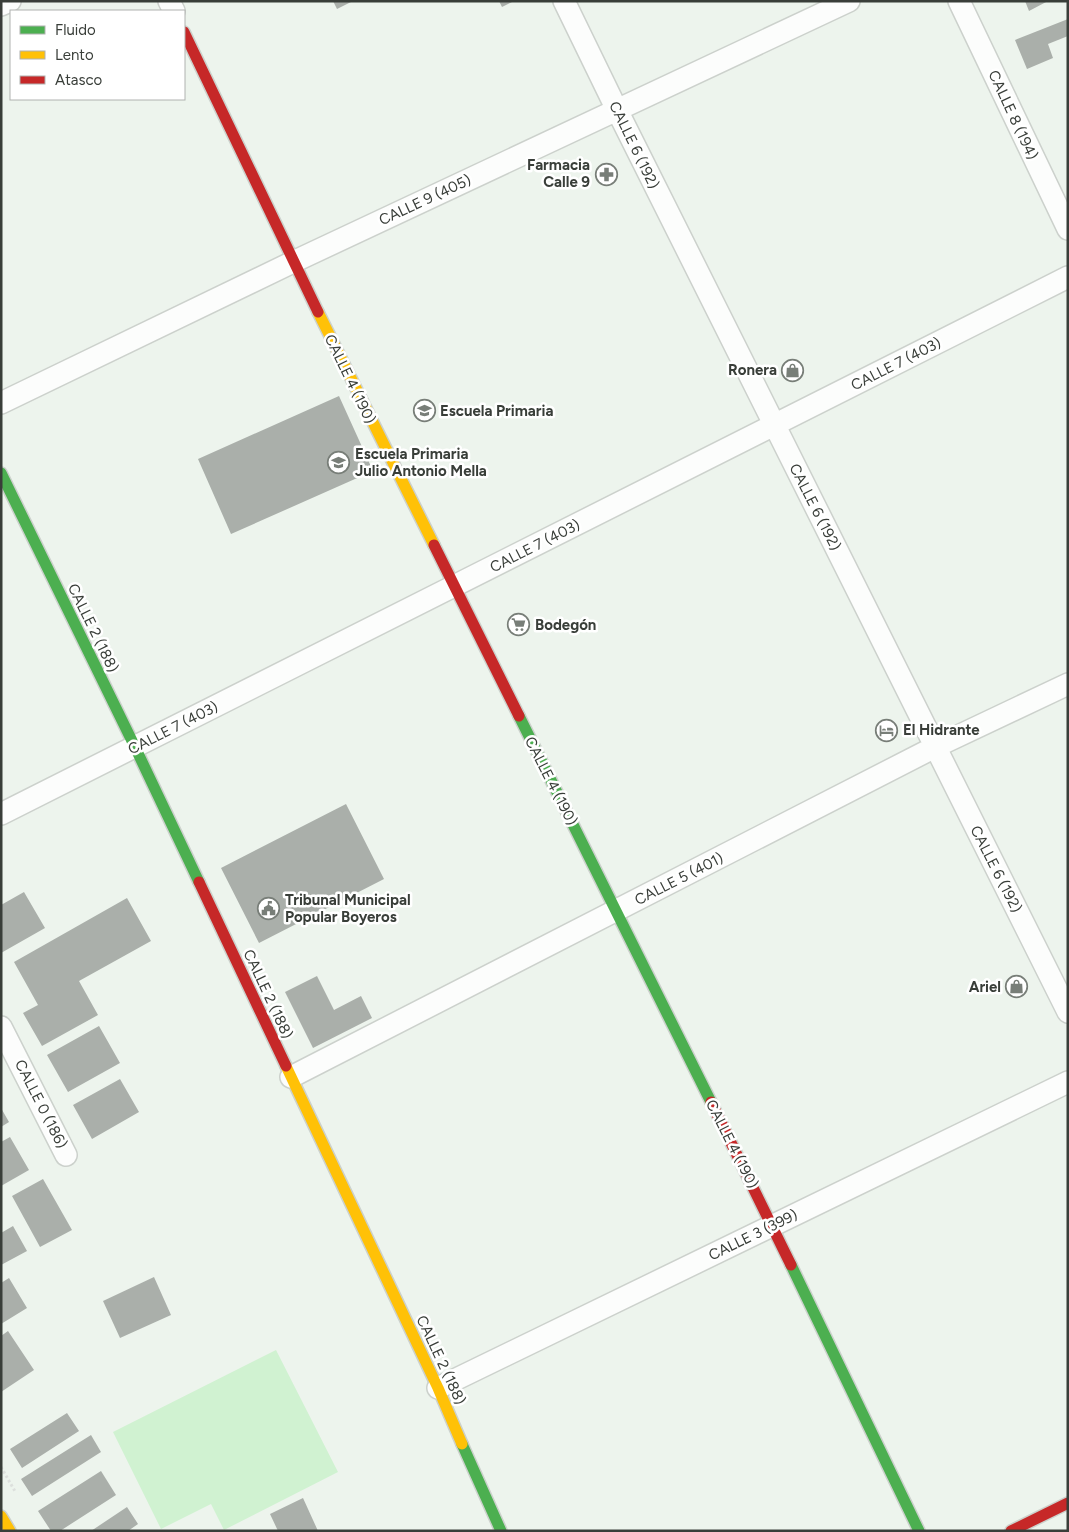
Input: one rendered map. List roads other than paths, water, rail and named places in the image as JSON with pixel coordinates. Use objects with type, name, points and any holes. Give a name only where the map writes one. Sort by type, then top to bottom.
[{"type":"street","points":[[1,5],[10,1]]},
{"type":"street","name":"CALLE 6 (192)","points":[[564,1],[1068,1012]]},
{"type":"street","name":"CALLE 9 (405)","points":[[1,403],[293,262],[849,1]]},
{"type":"street","name":"CALLE 8 (194)","points":[[959,1],[1068,229]]},
{"type":"street","name":"CALLE 4 (190)","points":[[185,34],[293,262],[772,1226],[919,1531]]},
{"type":"street","name":"CALLE 7 (403)","points":[[1,814],[1068,278]]},
{"type":"street","name":"CALLE 2 (188)","points":[[1,473],[134,747],[438,1388],[501,1531]]},
{"type":"street","name":"CALLE 5 (401)","points":[[291,1077],[935,747],[1068,684]]},
{"type":"street","name":"CALLE 0 (186)","points":[[1,1027],[66,1155]]},
{"type":"street","name":"CALLE 3 (399)","points":[[438,1388],[1068,1082]]},
{"type":"street","points":[[1011,1531],[1068,1503]]},
{"type":"street","points":[[1,1516],[10,1531]]},
{"type":"place","name":"Farmacia Calle 9","points":[[606,174]]},
{"type":"place","name":"Ronera","points":[[793,370]]},
{"type":"place","name":"Escuela Primaria","points":[[424,411]]},
{"type":"place","name":"Escuela Primaria Julio Antonio Mella","points":[[339,463]]},
{"type":"place","name":"Bodegón","points":[[519,625]]},
{"type":"place","name":"El Hidrante","points":[[887,730]]},
{"type":"place","name":"Tribunal Municipal Popular Boyeros","points":[[269,909]]},
{"type":"place","name":"Ariel","points":[[1017,987]]}]
